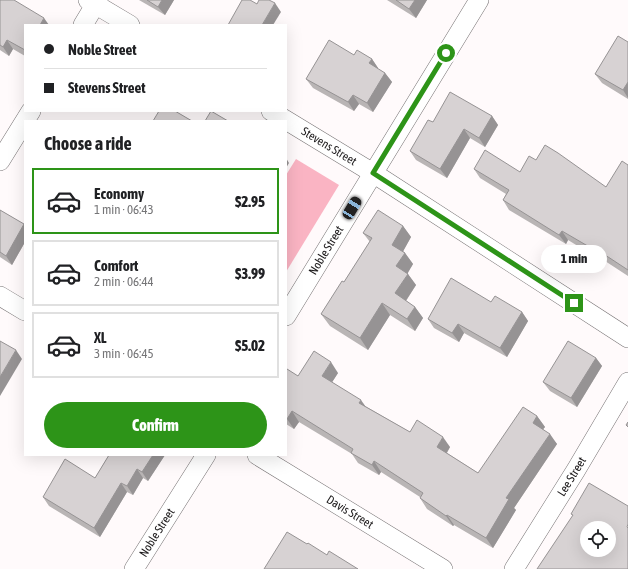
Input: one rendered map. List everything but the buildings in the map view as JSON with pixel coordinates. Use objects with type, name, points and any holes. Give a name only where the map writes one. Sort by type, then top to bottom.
[{"type":"street","name":"Noble Street","points":[[287,314],[479,0]]},
{"type":"street","points":[[83,24],[94,1],[128,24]]},
{"type":"street","name":"Stevens Street","points":[[273,112],[286,120]]},
{"type":"street","points":[[0,161],[24,121]]},
{"type":"street","name":"Stevens Street","points":[[287,121],[373,173],[628,338]]},
{"type":"street","points":[[0,296],[24,310]]},
{"type":"street","name":"Lee Street","points":[[514,569],[576,470],[628,382]]},
{"type":"street","name":"Noble Street","points":[[134,569],[205,456]]},
{"type":"street","name":"Davis Street","points":[[259,456],[443,569]]},
{"type":"shaded area","points":[[296,159],[339,185],[287,270],[287,173]]},
{"type":"route","points":[[446,53],[373,173],[574,303]]}]
